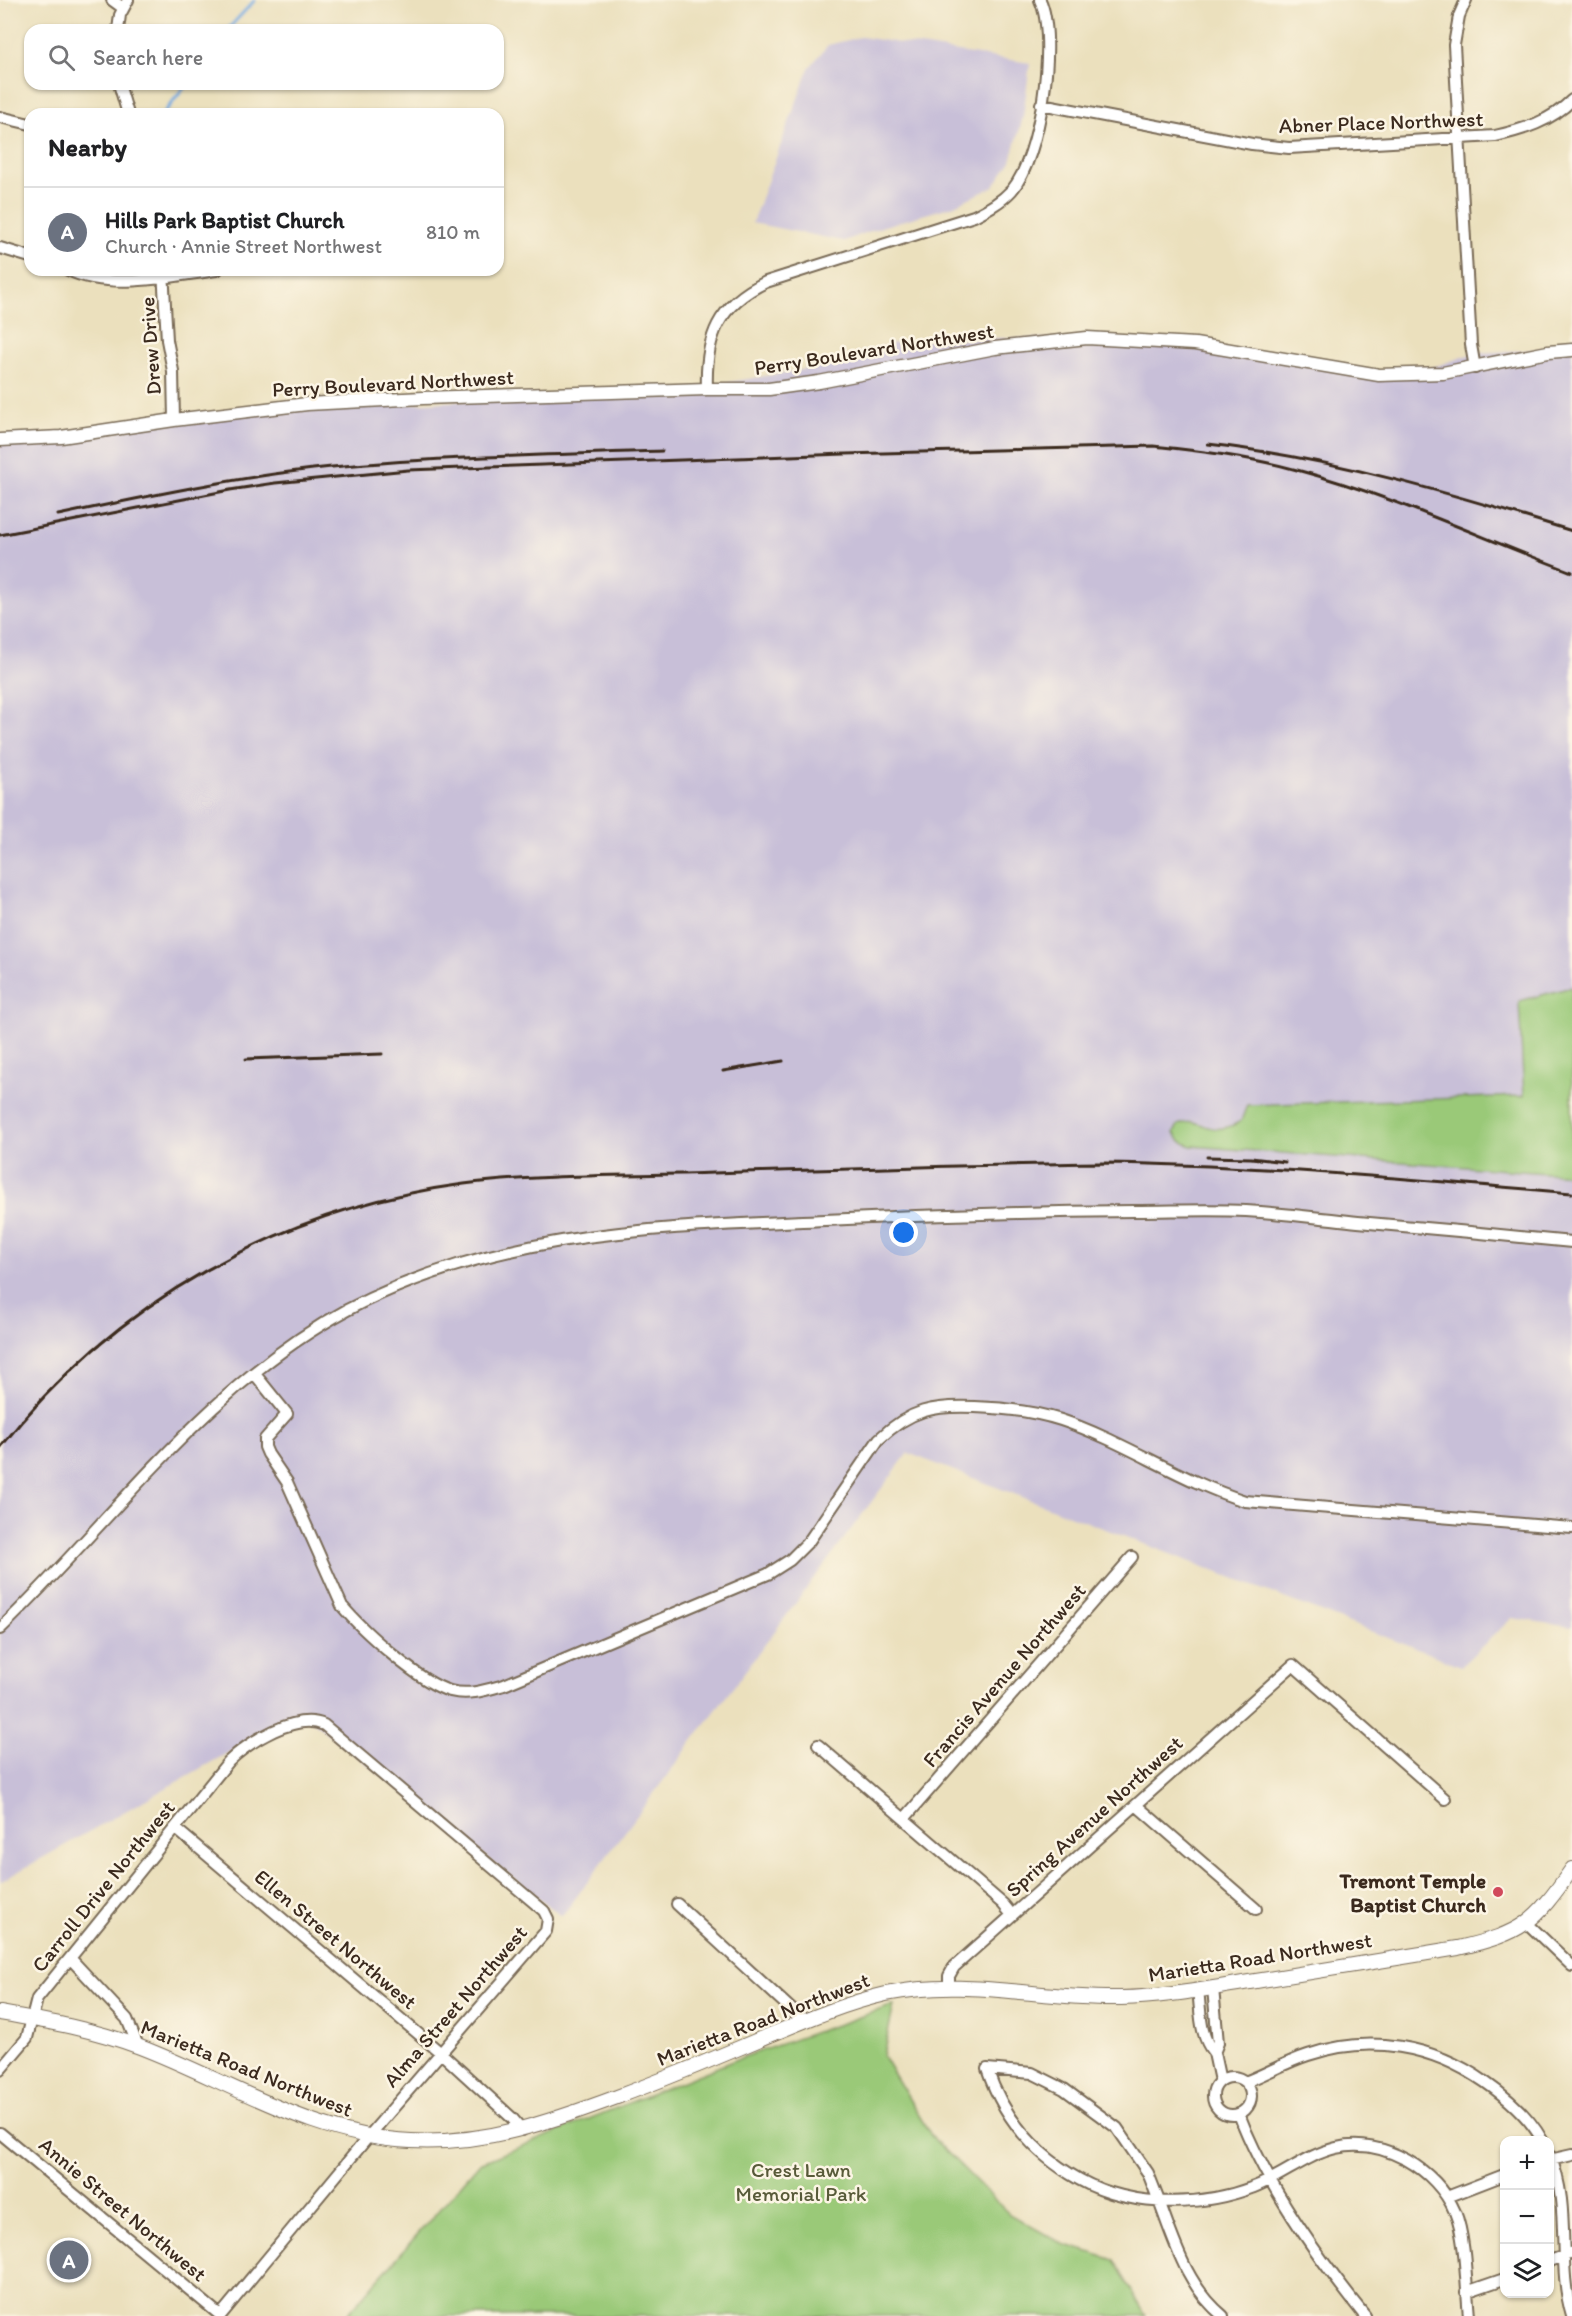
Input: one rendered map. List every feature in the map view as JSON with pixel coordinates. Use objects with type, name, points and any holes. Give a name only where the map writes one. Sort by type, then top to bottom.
[{"type":"main road","name":"Marietta Road Northwest","points":[[0,2013],[32,2018],[138,2046],[306,2119],[335,2129],[408,2141],[444,2142],[484,2138],[522,2130],[680,2074],[804,2021],[881,1995],[949,1986],[982,1987],[1068,1997],[1112,1998],[1174,1994],[1458,1948],[1494,1940],[1527,1923],[1541,1910],[1572,1869]]},
{"type":"street","points":[[112,0],[125,4],[119,24]]},
{"type":"street","points":[[707,389],[706,363],[711,338],[720,318],[737,299],[766,282],[974,216],[993,206],[1012,190],[1026,169],[1032,152],[1048,63],[1049,35],[1040,0]]},
{"type":"street","points":[[1466,0],[1459,16],[1454,45],[1471,345],[1475,368]]},
{"type":"street","points":[[121,90],[126,108]]},
{"type":"street","name":"Abner Place Northwest","points":[[1041,104],[1252,144],[1289,148],[1496,136],[1521,130],[1545,120],[1572,99]]},
{"type":"street","points":[[0,117],[24,123]]},
{"type":"street","points":[[0,248],[24,255]]},
{"type":"street","points":[[85,276],[114,282],[147,276]]},
{"type":"street","name":"Drew Drive","points":[[164,276],[167,340],[173,372],[174,420]]},
{"type":"street","name":"Perry Boulevard Northwest","points":[[0,440],[61,437],[174,420],[307,404],[707,389],[769,389],[819,382],[994,348],[1087,338],[1195,344],[1379,375],[1443,373],[1572,350]]},
{"type":"street","points":[[0,1629],[38,1592],[172,1447],[254,1374],[287,1348],[345,1312],[395,1287],[465,1262],[515,1249],[593,1234],[689,1226],[986,1212],[1246,1211],[1572,1242]]},
{"type":"street","points":[[254,1374],[287,1414],[265,1439],[265,1447],[288,1482],[342,1606],[351,1617],[412,1670],[434,1684],[451,1691],[478,1693],[504,1685],[768,1574],[790,1560],[809,1541],[879,1439],[894,1425],[927,1408],[991,1407],[1059,1419],[1086,1429],[1200,1484],[1245,1501],[1572,1528]]},
{"type":"street","name":"Francis Avenue Northwest","points":[[904,1819],[1132,1557]]},
{"type":"street","name":"Spring Avenue Northwest","points":[[949,1986],[949,1976],[954,1966],[1293,1665],[1445,1799]]},
{"type":"street","name":"Alma Street Northwest","points":[[220,2315],[548,1925],[547,1916],[324,1725],[316,1721],[307,1721],[287,1726],[257,1739]]},
{"type":"street","name":"Carroll Drive Northwest","points":[[0,2070],[27,2038],[37,2000],[230,1761],[243,1748],[257,1739]]},
{"type":"street","points":[[818,1745],[1003,1904],[1012,1915]]},
{"type":"street","points":[[1136,1805],[1256,1909]]},
{"type":"street","name":"Ellen Street Northwest","points":[[176,1828],[441,2053],[512,2118],[522,2130]]},
{"type":"street","points":[[676,1904],[804,2021]]},
{"type":"street","points":[[1527,1923],[1572,1966]]},
{"type":"street","points":[[70,1958],[127,2019],[138,2046]]},
{"type":"street","points":[[1213,1988],[1218,2043],[1214,2053]]},
{"type":"street","points":[[1198,1990],[1202,2033],[1214,2053],[1220,2081],[1213,2095],[1214,2104],[1225,2114],[1239,2114],[1245,2110],[1251,2098],[1250,2090],[1245,2082],[1232,2077],[1220,2081]]},
{"type":"street","points":[[1245,2082],[1308,2055],[1336,2049],[1397,2045],[1423,2050],[1471,2072],[1519,2109],[1539,2136]]},
{"type":"street","points":[[1223,2316],[1199,2291],[1182,2264],[1159,2202],[1148,2173],[1117,2128],[1064,2090],[1032,2073],[987,2069],[995,2092],[1008,2114],[1029,2140],[1053,2163],[1085,2183],[1135,2199],[1159,2202],[1210,2199],[1254,2187],[1317,2154],[1337,2148],[1360,2146],[1384,2150],[1409,2161],[1429,2176],[1448,2196],[1456,2214],[1460,2232],[1468,2316]]},
{"type":"street","points":[[1239,2114],[1271,2179],[1306,2235],[1365,2316]]},
{"type":"street","name":"Annie Street Northwest","points":[[0,2133],[220,2315]]},
{"type":"street","points":[[1554,2157],[1572,2155]]},
{"type":"street","points":[[1554,2166],[1560,2179],[1564,2203],[1569,2253],[1568,2289],[1572,2316]]},
{"type":"street","points":[[1448,2196],[1500,2176]]},
{"type":"street","points":[[1554,2259],[1569,2253]]},
{"type":"street","points":[[1466,2292],[1500,2279]]},
{"type":"shaded area","points":[[861,37],[1030,63],[1023,117],[1011,161],[993,187],[950,207],[884,226],[844,241],[752,223],[809,68],[828,45]]},
{"type":"shaded area","points":[[1007,338],[1125,340],[1407,376],[1475,353],[1572,348],[1572,987],[1519,1001],[1524,1096],[1247,1105],[1241,1121],[1226,1130],[1210,1129],[1195,1122],[1191,1146],[1572,1175],[1572,1627],[1512,1618],[1461,1666],[908,1453],[562,1916],[300,1712],[0,1882],[0,442],[180,416],[690,389],[801,370],[898,342]]},
{"type":"green space","points":[[1572,987],[1572,1175],[1191,1146],[1179,1140],[1174,1133],[1178,1125],[1187,1122],[1220,1129],[1230,1126],[1241,1121],[1247,1105],[1524,1096],[1519,1001]]},
{"type":"green space","name":"Crest Lawn Memorial Park","points":[[894,2005],[883,2056],[932,2137],[1009,2214],[1063,2244],[1114,2260],[1146,2316],[346,2316],[480,2163],[735,2060]]},
{"type":"waterway","points":[[233,24],[255,0]]},
{"type":"waterway","points":[[168,108],[182,90]]},
{"type":"railway","points":[[1208,444],[1255,450],[1347,468],[1437,491],[1572,531]]},
{"type":"railway","points":[[0,535],[230,490],[275,483],[408,470],[845,454],[1153,446],[1243,458],[1279,465],[1332,480],[1401,504],[1572,572]]},
{"type":"railway","points":[[58,515],[217,483],[313,469],[444,459],[662,451]]},
{"type":"railway","points":[[246,1059],[382,1054]]},
{"type":"railway","points":[[723,1071],[783,1061]]},
{"type":"railway","points":[[1207,1157],[1251,1158],[1285,1162]]},
{"type":"railway","points":[[0,1448],[45,1396],[94,1349],[148,1307],[206,1271],[267,1240],[330,1215],[396,1196],[464,1184],[526,1178],[1101,1163],[1278,1170],[1572,1193]]},
{"type":"place","name":"Tremont Temple Baptist Church","points":[[1498,1892]]},
{"type":"place","name":"Hills Park Baptist Church","points":[[69,2260]]}]
